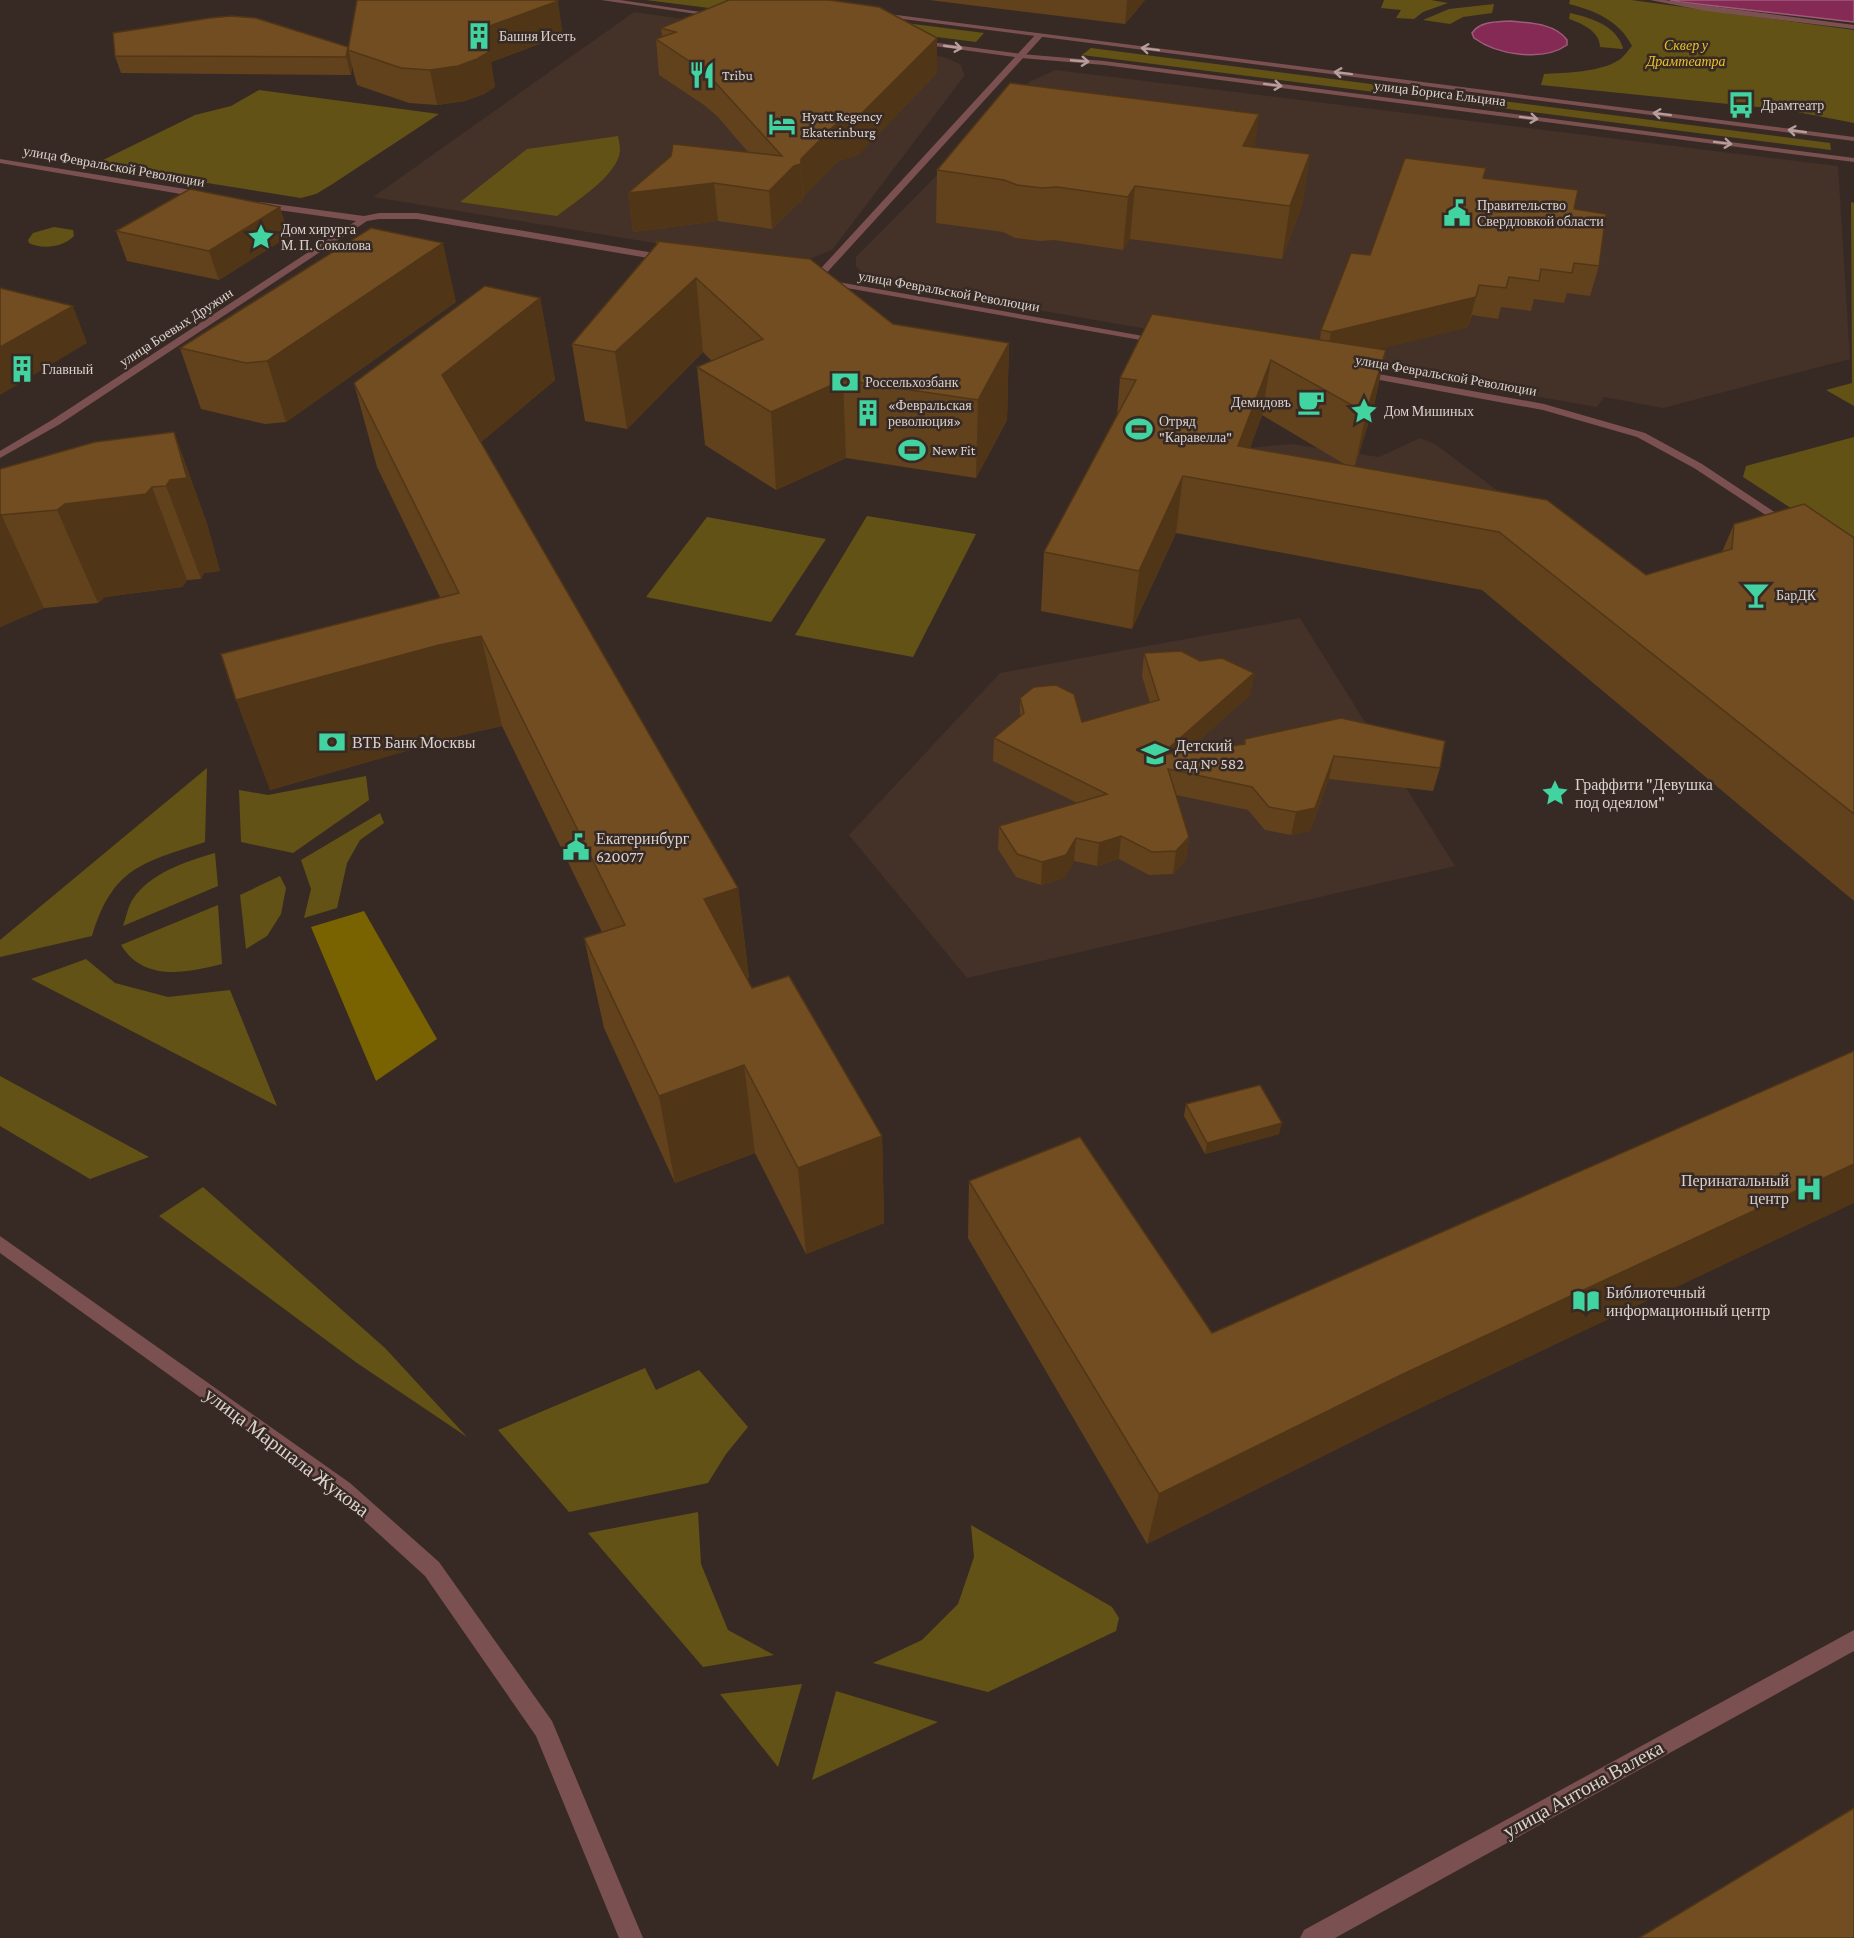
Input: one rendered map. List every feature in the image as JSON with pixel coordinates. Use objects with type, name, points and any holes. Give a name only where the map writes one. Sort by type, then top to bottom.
[{"type":"street","points":[[604,0],[722,16]]},
{"type":"street","points":[[1653,0],[1706,9],[1854,27]]},
{"type":"street","name":"улица Бориса Ельцина","points":[[875,14],[1854,139]]},
{"type":"street","points":[[815,280],[1040,35]]},
{"type":"street","name":"улица Бориса Ельцина","points":[[908,41],[1022,56],[1104,63],[1854,160]]},
{"type":"street","name":"улица Февральской Революции","points":[[0,160],[215,197]]},
{"type":"street","points":[[248,203],[364,219],[379,216],[417,216],[680,260]]},
{"type":"street","name":"улица Боевых Дружин","points":[[0,454],[66,415],[364,219]]},
{"type":"street","name":"улица Февральской Революции","points":[[804,278],[1167,343]]},
{"type":"street","name":"улица Февральской Революции","points":[[1350,372],[1544,407],[1641,435],[1698,466],[1796,530]]},
{"type":"street","name":"улица Маршала Жукова","points":[[0,1243],[344,1489],[432,1569],[544,1729],[631,1938]]},
{"type":"street","name":"улица Антона Валека","points":[[1312,1938],[1854,1640]]},
{"type":"shaded area","points":[[1670,0],[1854,0],[1854,22],[1680,2]]},
{"type":"shaded area","points":[[634,12],[944,57],[960,64],[965,75],[832,250],[809,259],[764,261],[373,197]]},
{"type":"shaded area","points":[[1510,21],[1549,27],[1562,34],[1567,40],[1567,45],[1546,53],[1520,54],[1495,49],[1474,38],[1472,33],[1484,24]]},
{"type":"shaded area","points":[[1055,70],[1838,166],[1850,359],[1663,408],[1604,397],[1597,407],[882,283],[864,275],[856,266],[856,257],[1029,82]]},
{"type":"shaded area","points":[[1420,438],[1435,444],[1561,538],[1142,458],[1291,444],[1379,457]]},
{"type":"shaded area","name":"Детский сад № 582","points":[[1300,618],[1455,866],[967,978],[849,835],[1000,673]]},
{"type":"shaded area","points":[[364,911],[437,1039],[376,1081],[311,927]]},
{"type":"green space","points":[[646,0],[724,0],[984,33],[976,42]]},
{"type":"green space","points":[[1384,0],[1431,0],[1448,3],[1423,12],[1414,19],[1396,18],[1401,10],[1381,8]]},
{"type":"green space","name":"Сквер у Драмтеатра","points":[[1570,0],[1631,0],[1854,30],[1854,123],[1787,110],[1541,85],[1544,74],[1603,67],[1621,59],[1632,46],[1627,37],[1613,23],[1588,10],[1569,4]]},
{"type":"green space","points":[[1494,4],[1492,13],[1463,17],[1450,24],[1423,20],[1449,9]]},
{"type":"green space","points":[[1570,13],[1594,20],[1609,28],[1620,40],[1623,48],[1600,47],[1597,36],[1584,25],[1569,19]]},
{"type":"green space","points":[[1091,48],[1830,143],[1831,150],[1082,55]]},
{"type":"green space","points":[[259,90],[439,114],[331,185],[316,194],[301,198],[100,166],[103,160],[195,115],[231,106]]},
{"type":"green space","points":[[618,136],[620,151],[612,169],[594,187],[557,216],[460,202],[527,149]]},
{"type":"green space","points":[[1851,202],[1854,203],[1854,406],[1826,390],[1852,383]]},
{"type":"green space","points":[[54,227],[73,230],[74,236],[64,243],[53,246],[29,243],[28,240],[33,233]]},
{"type":"green space","points":[[1854,437],[1854,549],[1743,477],[1746,466]]},
{"type":"green space","points":[[867,516],[976,534],[913,657],[795,635]]},
{"type":"green space","points":[[707,517],[826,539],[771,622],[646,597]]},
{"type":"green space","points":[[207,768],[205,842],[147,863],[120,881],[100,913],[92,936],[0,957],[0,940]]},
{"type":"green space","points":[[366,776],[369,800],[293,853],[241,842],[239,790],[268,795]]},
{"type":"green space","points":[[380,813],[384,823],[360,840],[347,863],[337,908],[304,918],[311,889],[301,860]]},
{"type":"green space","points":[[215,853],[218,886],[123,926],[131,902],[149,882],[181,864]]},
{"type":"green space","points":[[280,876],[286,888],[281,914],[267,936],[246,949],[240,895]]},
{"type":"green space","points":[[218,905],[222,964],[180,972],[153,970],[130,957],[121,945]]},
{"type":"green space","points":[[86,959],[115,983],[168,997],[230,990],[277,1106],[31,979]]},
{"type":"green space","points":[[0,1076],[149,1157],[90,1179],[0,1126]]},
{"type":"green space","points":[[203,1187],[385,1348],[467,1437],[357,1363],[159,1216]]},
{"type":"green space","points":[[645,1368],[656,1390],[699,1370],[748,1427],[726,1454],[708,1483],[569,1512],[498,1430]]},
{"type":"green space","points":[[698,1512],[701,1564],[728,1630],[774,1655],[703,1667],[588,1533]]},
{"type":"green space","points":[[971,1525],[1112,1607],[1119,1618],[1116,1631],[988,1692],[873,1663],[922,1640],[958,1604],[974,1557]]},
{"type":"green space","points":[[802,1684],[778,1767],[720,1694]]},
{"type":"green space","points":[[836,1691],[938,1722],[812,1780]]},
{"type":"building","points":[[357,0],[558,1],[484,28],[489,52],[477,59],[458,66],[430,70],[401,68],[348,50]]},
{"type":"building","points":[[729,0],[829,0],[879,7],[937,38],[857,118],[836,124],[801,159],[801,164],[794,166],[769,191],[714,183],[628,193],[671,156],[673,144],[782,156],[714,81],[701,69],[656,39],[676,32],[661,28]]},
{"type":"building","points":[[231,16],[256,18],[348,47],[346,57],[115,56],[113,33]]},
{"type":"building","points":[[1010,83],[1259,114],[1243,146],[1310,154],[1290,206],[1135,186],[1128,197],[1057,187],[1017,185],[1004,180],[937,170]]},
{"type":"building","points":[[1405,158],[1486,168],[1483,178],[1578,190],[1574,209],[1606,214],[1599,266],[1574,263],[1572,273],[1541,269],[1539,281],[1509,277],[1506,288],[1479,285],[1476,297],[1331,332],[1321,330],[1351,253],[1370,255]]},
{"type":"building","points":[[190,189],[280,207],[209,251],[116,231]]},
{"type":"building","points":[[371,228],[443,243],[267,361],[246,363],[180,348]]},
{"type":"building","points":[[656,241],[810,259],[893,324],[1009,343],[978,400],[843,380],[771,412],[697,367],[763,339],[696,278],[615,352],[572,344],[658,243]]},
{"type":"building","points":[[485,286],[540,298],[442,375],[738,888],[704,899],[752,988],[789,976],[882,1136],[798,1168],[744,1065],[659,1096],[584,938],[625,925],[481,636],[439,645],[236,700],[221,654],[459,593],[354,383]]},
{"type":"building","points":[[0,288],[73,306],[0,347]]},
{"type":"building","points":[[1152,314],[1386,350],[1366,413],[1271,360],[1238,446],[1547,500],[1646,575],[1732,549],[1734,524],[1804,504],[1854,538],[1854,814],[1499,532],[1183,476],[1139,571],[1044,552],[1136,380],[1120,378]]},
{"type":"building","points":[[174,432],[187,478],[170,480],[166,486],[152,487],[146,494],[65,504],[57,510],[0,515],[0,469],[95,442]]},
{"type":"building","points":[[1181,651],[1200,661],[1222,658],[1254,673],[1161,755],[1245,744],[1245,739],[1341,718],[1445,741],[1440,768],[1334,756],[1315,808],[1296,812],[1269,807],[1252,787],[1168,769],[1189,837],[1176,851],[1152,852],[1121,836],[1099,843],[1076,838],[1066,855],[1042,862],[1017,854],[999,826],[1107,794],[994,738],[1024,713],[1020,698],[1034,687],[1056,685],[1074,694],[1082,722],[1159,700],[1144,653]]},
{"type":"building","points":[[1854,1051],[1854,1164],[1403,1374],[1159,1494],[969,1181],[1080,1137],[1212,1333]]},
{"type":"building","points":[[1260,1085],[1282,1123],[1207,1143],[1186,1104]]},
{"type":"building","points":[[1854,1808],[1854,1938],[1639,1938]]},
{"type":"place","name":"Башня Исеть","points":[[479,36]]},
{"type":"place","name":"Tribu","points":[[702,75]]},
{"type":"place","name":"Драмтеатр","points":[[1741,105]]},
{"type":"place","name":"Hyatt Regency Ekaterinburg","points":[[782,124]]},
{"type":"place","name":"Правительство Свердловкой области","points":[[1457,213]]},
{"type":"place","name":"Дом хирурга М. П. Соколова","points":[[261,237]]},
{"type":"place","name":"Главный","points":[[22,369]]},
{"type":"place","name":"Россельхозбанк","points":[[845,382]]},
{"type":"place","name":"Демидовъ","points":[[1311,402]]},
{"type":"place","name":"Дом Мишиных","points":[[1364,411]]},
{"type":"place","name":"«Февральская революция»","points":[[868,413]]},
{"type":"place","name":"Отряд \"Каравелла\"","points":[[1139,429]]},
{"type":"place","name":"New Fit","points":[[912,450]]},
{"type":"place","name":"БарДК","points":[[1756,595]]},
{"type":"place","name":"ВТБ Банк Москвы","points":[[332,742]]},
{"type":"place","name":"Детский сад № 582","points":[[1155,754]]},
{"type":"place","name":"Граффити \"Девушка под одеялом\"","points":[[1555,793]]},
{"type":"place","name":"Екатеринбург 620077","points":[[576,847]]},
{"type":"place","name":"Перинатальный центр","points":[[1809,1189]]},
{"type":"place","name":"Библиотечный информационный центр","points":[[1586,1301]]}]
